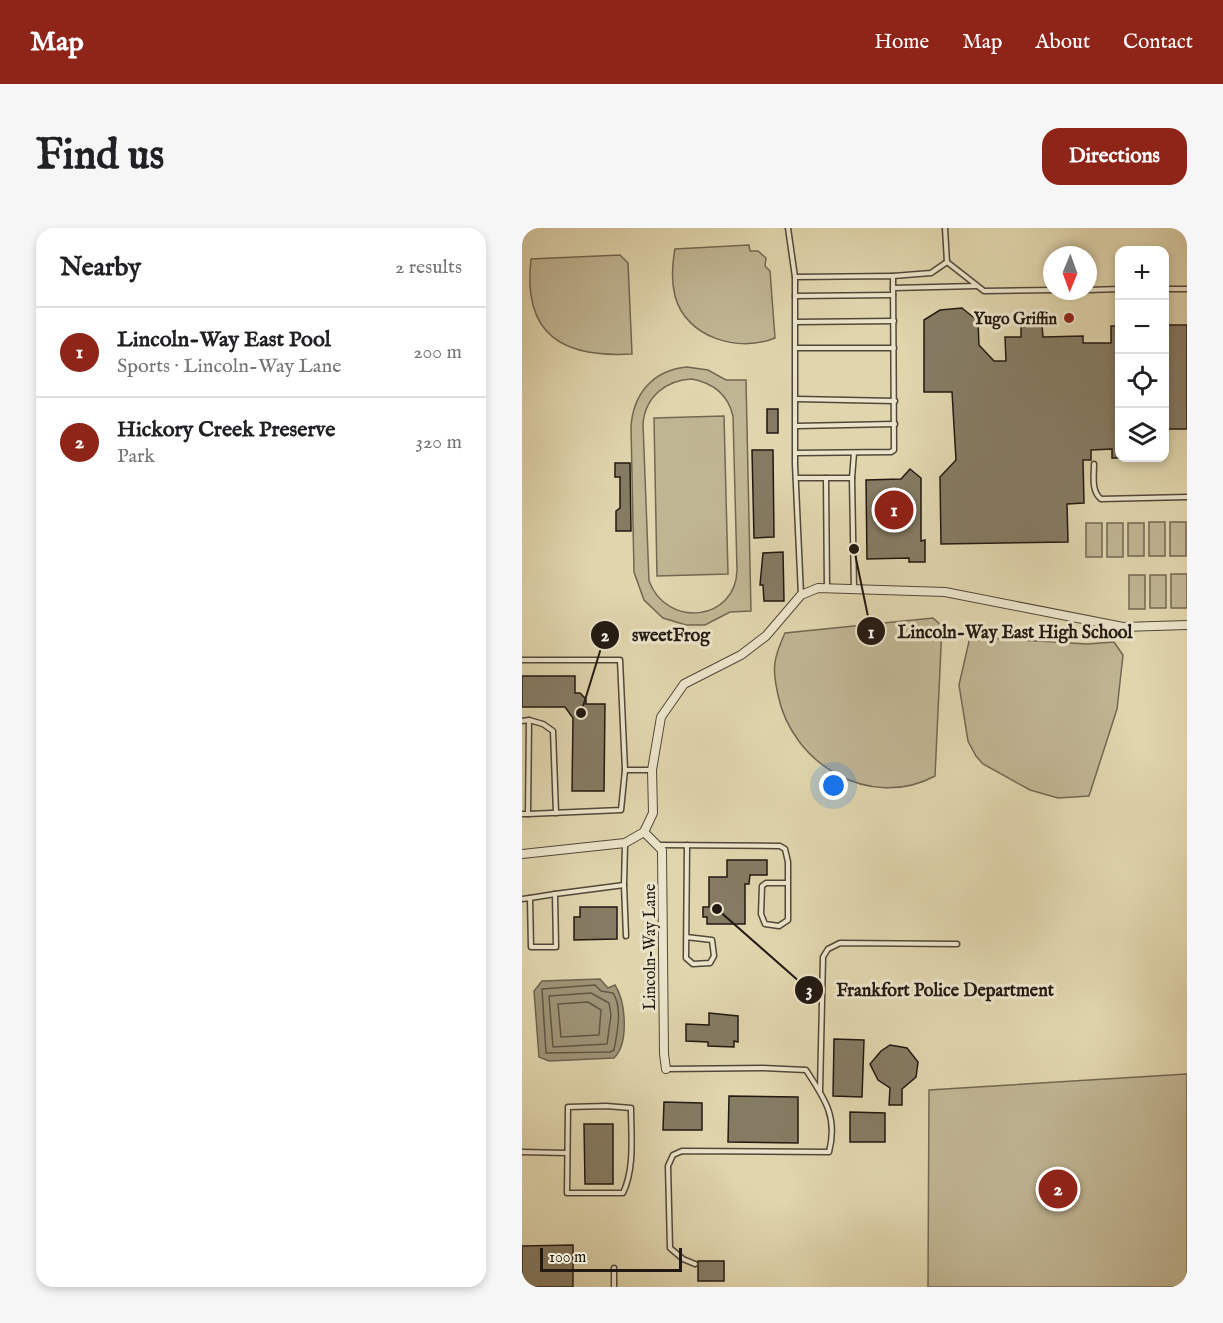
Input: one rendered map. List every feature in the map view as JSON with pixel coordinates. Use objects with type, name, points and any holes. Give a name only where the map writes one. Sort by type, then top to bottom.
[{"type":"street","points":[[522,854],[625,843],[644,832],[653,813],[652,770],[661,717],[684,684],[741,655],[766,636],[801,595],[818,588],[945,591],[1122,627],[1187,624]]},
{"type":"street","points":[[644,832],[657,845]]},
{"type":"street","name":"Lincoln-Way Lane","points":[[657,845],[662,850],[666,1069]]},
{"type":"lane","points":[[788,228],[795,277],[796,478],[801,595]]},
{"type":"lane","points":[[945,228],[947,262],[984,291],[1043,290]]},
{"type":"lane","points":[[795,277],[893,276],[931,273],[947,262]]},
{"type":"lane","points":[[796,453],[891,452],[895,446],[893,276]]},
{"type":"lane","points":[[893,288],[977,286]]},
{"type":"lane","points":[[1097,290],[1115,289]]},
{"type":"lane","points":[[1169,289],[1187,289]]},
{"type":"lane","points":[[795,296],[893,295]]},
{"type":"lane","points":[[796,322],[894,321]]},
{"type":"lane","points":[[797,348],[894,348]]},
{"type":"lane","points":[[797,399],[895,401]]},
{"type":"lane","points":[[797,426],[895,424]]},
{"type":"lane","points":[[854,453],[852,478],[854,589]]},
{"type":"lane","points":[[1094,464],[1094,488],[1096,495],[1101,499],[1187,497]]},
{"type":"lane","points":[[796,478],[852,478]]},
{"type":"lane","points":[[826,478],[827,589]]},
{"type":"lane","points":[[522,660],[620,660],[625,770],[621,810],[522,814]]},
{"type":"lane","points":[[522,721],[529,720],[543,724],[553,730],[556,813]]},
{"type":"lane","points":[[528,814],[529,720]]},
{"type":"lane","points":[[625,770],[652,770]]},
{"type":"lane","points":[[625,843],[626,936]]},
{"type":"lane","points":[[657,845],[780,846],[787,855],[788,883],[788,920],[779,926],[765,924],[761,914],[762,886],[766,883],[788,883]]},
{"type":"lane","points":[[686,937],[712,940],[714,956],[710,963],[688,962],[686,937],[687,845]]},
{"type":"lane","points":[[522,899],[624,885]]},
{"type":"lane","points":[[530,898],[531,947],[555,946],[555,894]]},
{"type":"lane","points":[[820,1092],[823,957],[828,949],[840,943],[957,944]]},
{"type":"lane","points":[[666,1069],[806,1070],[825,1099],[834,1133],[829,1152],[682,1152],[674,1155],[668,1166],[670,1248],[683,1259],[695,1264]]},
{"type":"lane","points":[[567,1107],[631,1108],[631,1168],[623,1193],[567,1193],[566,1155],[567,1107]]},
{"type":"lane","points":[[522,1152],[566,1153],[566,1155]]},
{"type":"lane","points":[[614,1268],[614,1287]]},
{"type":"shaded area","points":[[749,245],[750,251],[758,251],[766,258],[765,266],[770,271],[775,338],[746,344],[716,338],[702,332],[690,322],[675,296],[673,267],[675,249]]},
{"type":"shaded area","points":[[620,255],[628,263],[632,354],[586,352],[568,346],[553,337],[541,324],[533,307],[530,285],[531,259]]},
{"type":"shaded area","points":[[687,367],[708,370],[726,380],[746,380],[751,611],[730,612],[705,625],[686,625],[663,618],[644,600],[634,572],[631,427],[633,415],[636,404],[647,386],[664,373]],"holes":[[[683,380],[700,381],[713,387],[723,396],[733,416],[737,570],[734,587],[725,600],[713,609],[699,613],[684,612],[670,607],[658,596],[649,581],[643,424],[648,406],[659,392]]]},
{"type":"shaded area","points":[[724,416],[728,574],[657,576],[654,418]]},
{"type":"shaded area","points":[[1149,522],[1165,522],[1165,556],[1149,556]]},
{"type":"shaded area","points":[[1170,522],[1186,522],[1186,556],[1170,556]]},
{"type":"shaded area","points":[[1086,523],[1102,523],[1102,557],[1086,557]]},
{"type":"shaded area","points":[[1107,523],[1123,523],[1123,557],[1107,557]]},
{"type":"shaded area","points":[[1128,523],[1144,523],[1144,556],[1128,556]]},
{"type":"shaded area","points":[[1171,574],[1187,574],[1187,608],[1171,608]]},
{"type":"shaded area","points":[[1129,575],[1145,575],[1145,609],[1129,609]]},
{"type":"shaded area","points":[[1150,575],[1166,575],[1166,608],[1150,608]]},
{"type":"shaded area","points":[[933,618],[942,626],[935,776],[910,785],[885,788],[860,784],[837,774],[817,760],[799,742],[786,720],[778,695],[774,667],[785,633]]},
{"type":"shaded area","points":[[970,637],[1087,644],[1114,642],[1123,655],[1117,709],[1089,796],[1058,798],[1030,790],[983,764],[976,756],[968,741],[959,685]]},
{"type":"shaded area","points":[[1187,1074],[1187,1287],[928,1287],[929,1090]]},
{"type":"water","points":[[600,979],[608,988],[615,985],[622,1002],[624,1033],[619,1052],[614,1058],[549,1061],[539,1057],[534,991],[542,981]]},
{"type":"building","points":[[962,308],[978,321],[979,345],[994,361],[1006,361],[1005,337],[1021,337],[1021,326],[1042,325],[1043,337],[1083,336],[1083,343],[1111,343],[1111,326],[1115,326],[1115,458],[1112,458],[1112,449],[1091,450],[1091,460],[1083,460],[1084,503],[1067,504],[1068,542],[941,544],[940,477],[956,460],[952,392],[924,392],[924,320],[940,310]]},
{"type":"building","points":[[1169,325],[1187,325],[1187,429],[1169,429]]},
{"type":"building","points":[[767,409],[778,409],[778,433],[767,433]]},
{"type":"building","points":[[752,450],[773,450],[774,537],[754,538]]},
{"type":"building","points":[[615,463],[630,463],[631,531],[616,531],[616,511],[620,508],[620,477],[615,477]]},
{"type":"building","points":[[910,469],[921,478],[921,541],[925,540],[925,562],[909,562],[909,558],[867,559],[866,480],[901,479]]},
{"type":"building","points":[[783,552],[784,601],[764,601],[763,585],[760,585],[763,553]]},
{"type":"building","points":[[522,676],[575,676],[575,693],[580,693],[586,699],[586,704],[605,704],[604,791],[572,791],[573,718],[565,707],[522,707]]},
{"type":"building","points":[[727,860],[767,860],[767,875],[750,875],[749,884],[745,884],[745,924],[707,924],[707,917],[703,917],[703,907],[709,907],[709,877],[727,877]]},
{"type":"building","points":[[580,907],[617,907],[617,939],[574,940],[574,917],[580,917]]},
{"type":"building","points":[[709,1013],[738,1016],[738,1042],[734,1041],[734,1047],[708,1046],[708,1042],[686,1041],[686,1024],[709,1025]]},
{"type":"building","points":[[834,1039],[864,1040],[862,1097],[833,1096]]},
{"type":"building","points":[[890,1045],[907,1048],[918,1062],[916,1077],[902,1089],[902,1105],[889,1105],[890,1088],[878,1080],[870,1064],[881,1051]]},
{"type":"building","points":[[729,1096],[798,1097],[798,1143],[728,1142]]},
{"type":"building","points":[[664,1102],[702,1103],[702,1130],[663,1130]]},
{"type":"building","points":[[850,1112],[885,1113],[885,1142],[850,1142]]},
{"type":"building","points":[[584,1124],[613,1124],[613,1184],[585,1184]]},
{"type":"building","points":[[573,1245],[573,1287],[522,1287],[522,1246]]},
{"type":"building","points":[[698,1261],[724,1261],[724,1281],[698,1281]]},
{"type":"place","name":"Yugo Griffin","points":[[1069,318]]},
{"type":"place","name":"Lincoln-Way East Pool","points":[[894,510]]},
{"type":"place","name":"Lincoln-Way East High School","points":[[854,549]]},
{"type":"place","name":"sweetFrog","points":[[581,713]]},
{"type":"place","name":"Frankfort Police Department","points":[[717,909]]},
{"type":"place","name":"Hickory Creek Preserve","points":[[1058,1189]]}]
